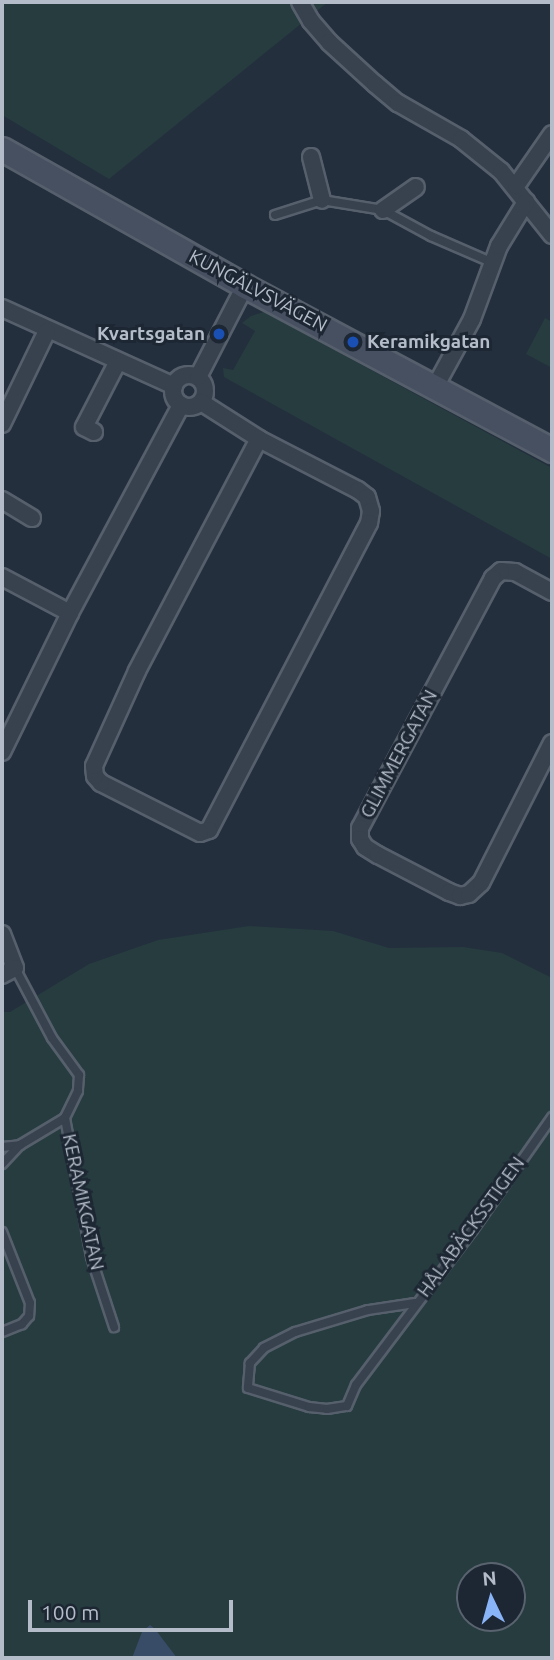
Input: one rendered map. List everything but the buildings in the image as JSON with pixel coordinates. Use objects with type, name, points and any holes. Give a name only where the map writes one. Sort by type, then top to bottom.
[{"type":"main road","name":"KUNGÄLVSVÄGEN","points":[[2,149],[245,286],[552,450]]},
{"type":"street","points":[[300,2],[329,42],[375,84],[398,103],[461,139],[516,186],[552,235]]},
{"type":"street","points":[[516,186],[552,134]]},
{"type":"street","points":[[311,158],[322,200]]},
{"type":"street","points":[[383,210],[416,187]]},
{"type":"street","points":[[435,387],[472,319],[491,262],[515,216],[526,202]]},
{"type":"street","points":[[198,377],[245,286]]},
{"type":"street","points":[[2,308],[47,331],[174,386]]},
{"type":"street","points":[[2,424],[47,331]]},
{"type":"street","points":[[94,432],[84,427],[118,361]]},
{"type":"street","points":[[182,377],[198,377],[205,389],[201,402],[191,407],[181,405],[174,397],[174,386],[182,377]]},
{"type":"street","points":[[201,402],[259,439],[358,490],[367,497],[371,511],[369,523],[209,830],[200,833],[101,783],[94,776],[94,766],[137,671],[259,439]]},
{"type":"street","points":[[2,752],[69,613],[181,405]]},
{"type":"street","points":[[2,500],[32,518]]},
{"type":"street","name":"GLIMMERGATAN","points":[[552,592],[514,572],[501,571],[493,578],[360,828],[360,839],[365,847],[378,855],[449,892],[460,896],[469,894],[481,883],[552,743]]},
{"type":"street","points":[[2,577],[69,613]]},
{"type":"street","name":"KERAMIKGATAN","points":[[2,934],[8,972]]},
{"type":"lane","points":[[275,215],[322,200],[383,210],[431,236],[491,262]]},
{"type":"lane","name":"KERAMIKGATAN","points":[[2,1147],[20,1145],[65,1118],[78,1091],[79,1075],[8,972]]},
{"type":"lane","name":"HÅLABÄCKSSTIGEN","points":[[415,1304],[368,1310],[295,1332],[264,1348],[250,1363],[248,1388],[309,1407],[327,1409],[347,1406],[356,1385],[473,1230],[534,1138],[552,1117]]},
{"type":"lane","name":"KERAMIKGATAN","points":[[65,1118],[91,1257],[114,1327]]},
{"type":"lane","points":[[2,1164],[20,1145]]},
{"type":"lane","points":[[2,1232],[30,1303],[29,1316],[22,1324],[2,1332]]},
{"type":"green space","points":[[2,2],[328,2],[109,179],[2,115]]},
{"type":"green space","points":[[264,312],[552,468],[552,559],[224,377],[223,368],[233,370],[255,331],[242,323],[251,316]]},
{"type":"green space","points":[[545,318],[552,322],[552,368],[526,354]]},
{"type":"green space","points":[[249,926],[333,931],[389,948],[463,947],[502,953],[552,978],[552,1658],[2,1658],[2,1012],[10,1012],[89,964],[158,940]]},
{"type":"water","points":[[150,1625],[177,1658],[132,1658],[142,1632]]},
{"type":"place","name":"Kvartsgatan","points":[[219,334]]},
{"type":"place","name":"Keramikgatan","points":[[353,342]]}]
